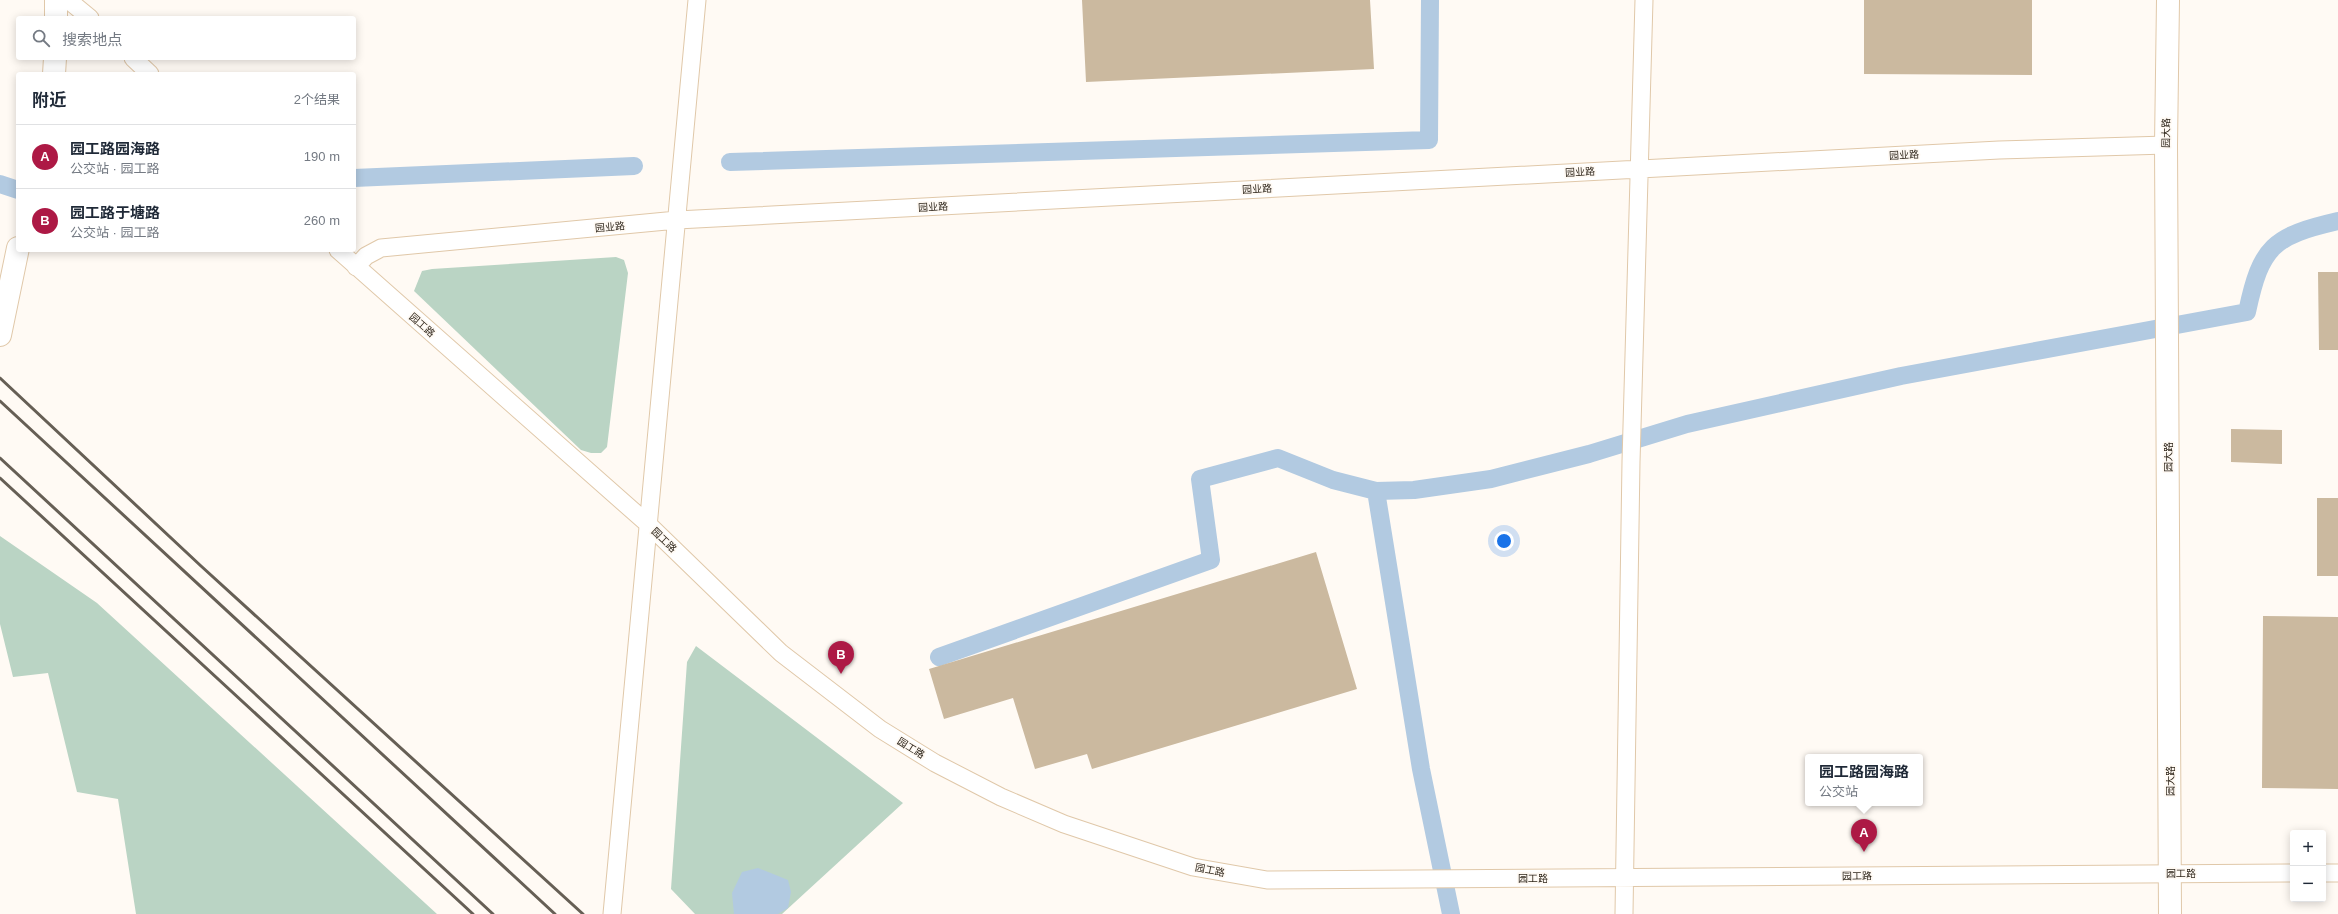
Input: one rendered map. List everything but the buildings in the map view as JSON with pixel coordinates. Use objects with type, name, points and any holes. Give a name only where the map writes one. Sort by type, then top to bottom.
[{"type":"street","points":[[56,0],[56,16]]},
{"type":"street","points":[[68,0],[88,16]]},
{"type":"street","points":[[612,914],[697,0]]},
{"type":"street","points":[[1624,914],[1626,879],[1632,408],[1644,0]]},
{"type":"street","name":"园大路","points":[[2168,0],[2166,293],[2170,914]]},
{"type":"street","points":[[135,60],[148,72]]},
{"type":"street","name":"园业路","points":[[356,267],[366,256],[381,248],[677,220],[1999,150],[2166,145]]},
{"type":"street","points":[[0,336],[17,252]]},
{"type":"street","name":"园工路","points":[[340,252],[649,525],[781,653],[880,729],[935,764],[1064,824],[1193,867],[1267,880],[1411,878],[1626,879],[2290,873]]},
{"type":"street","points":[[2326,873],[2338,873]]},
{"type":"green space","points":[[616,257],[624,260],[628,273],[607,447],[601,453],[591,453],[581,450],[414,291],[422,271],[432,269]]},
{"type":"green space","points":[[0,536],[97,603],[437,914],[136,914],[118,799],[77,792],[48,673],[13,677],[0,624]]},
{"type":"green space","points":[[696,646],[903,803],[782,914],[695,914],[671,889],[687,662]]},
{"type":"water","points":[[758,868],[788,880],[791,892],[788,908],[778,914],[734,914],[732,893],[742,872]]},
{"type":"waterway","points":[[730,162],[1429,140],[1430,0]]},
{"type":"waterway","points":[[356,178],[634,166]]},
{"type":"waterway","points":[[0,184],[16,189]]},
{"type":"waterway","points":[[939,657],[1211,560],[1200,479],[1278,458],[1333,480],[1376,491],[1414,490],[1491,479],[1589,454],[1687,424],[1901,376],[2247,312],[2258,272],[2265,258],[2273,247],[2284,239],[2298,232],[2338,221]]},
{"type":"waterway","points":[[1376,491],[1421,769],[1451,914]]},
{"type":"railway","points":[[0,378],[201,566],[583,914]]},
{"type":"railway","points":[[0,401],[555,914]]},
{"type":"railway","points":[[0,458],[493,914]]},
{"type":"railway","points":[[0,478],[473,914]]},
{"type":"place","name":"园工路于塘路","points":[[841,674]]},
{"type":"place","name":"园工路园海路","points":[[1864,852]]}]
